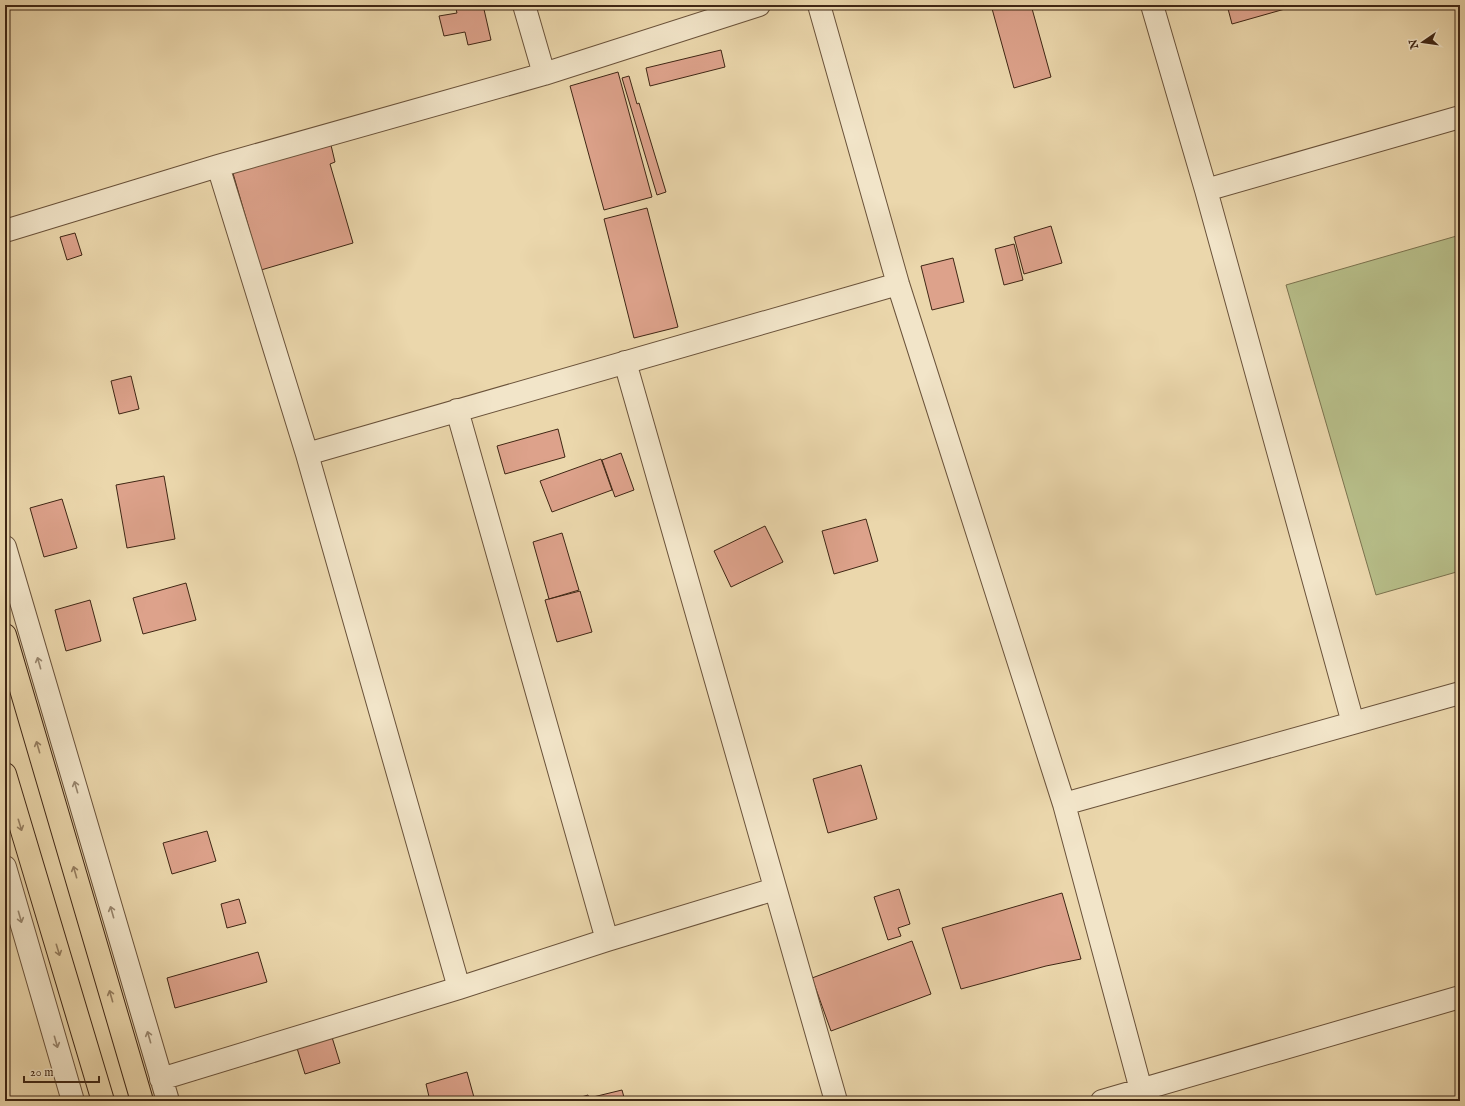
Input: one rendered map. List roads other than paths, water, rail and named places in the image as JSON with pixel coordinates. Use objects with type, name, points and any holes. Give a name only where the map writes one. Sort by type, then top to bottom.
[{"type":"main road","points":[[5,635],[142,1101]]},
{"type":"main road","points":[[5,774],[103,1101]]},
{"type":"street","points":[[524,5],[544,74]]},
{"type":"street","points":[[5,232],[218,166],[544,74],[759,5]]},
{"type":"street","points":[[819,5],[898,284],[1064,804],[1143,1095]]},
{"type":"street","points":[[1152,5],[1206,190],[1353,723]]},
{"type":"street","points":[[1206,190],[1460,117]]},
{"type":"street","points":[[218,166],[307,454],[459,988]]},
{"type":"street","points":[[307,454],[898,284]]},
{"type":"street","points":[[625,362],[836,1101]]},
{"type":"street","points":[[457,410],[608,940]]},
{"type":"street","points":[[5,547],[168,1101]]},
{"type":"street","points":[[1064,804],[1460,693]]},
{"type":"street","points":[[5,866],[73,1101]]},
{"type":"street","points":[[161,1079],[775,889]]},
{"type":"street","points":[[1102,1101],[1143,1095],[1460,998]]}]
